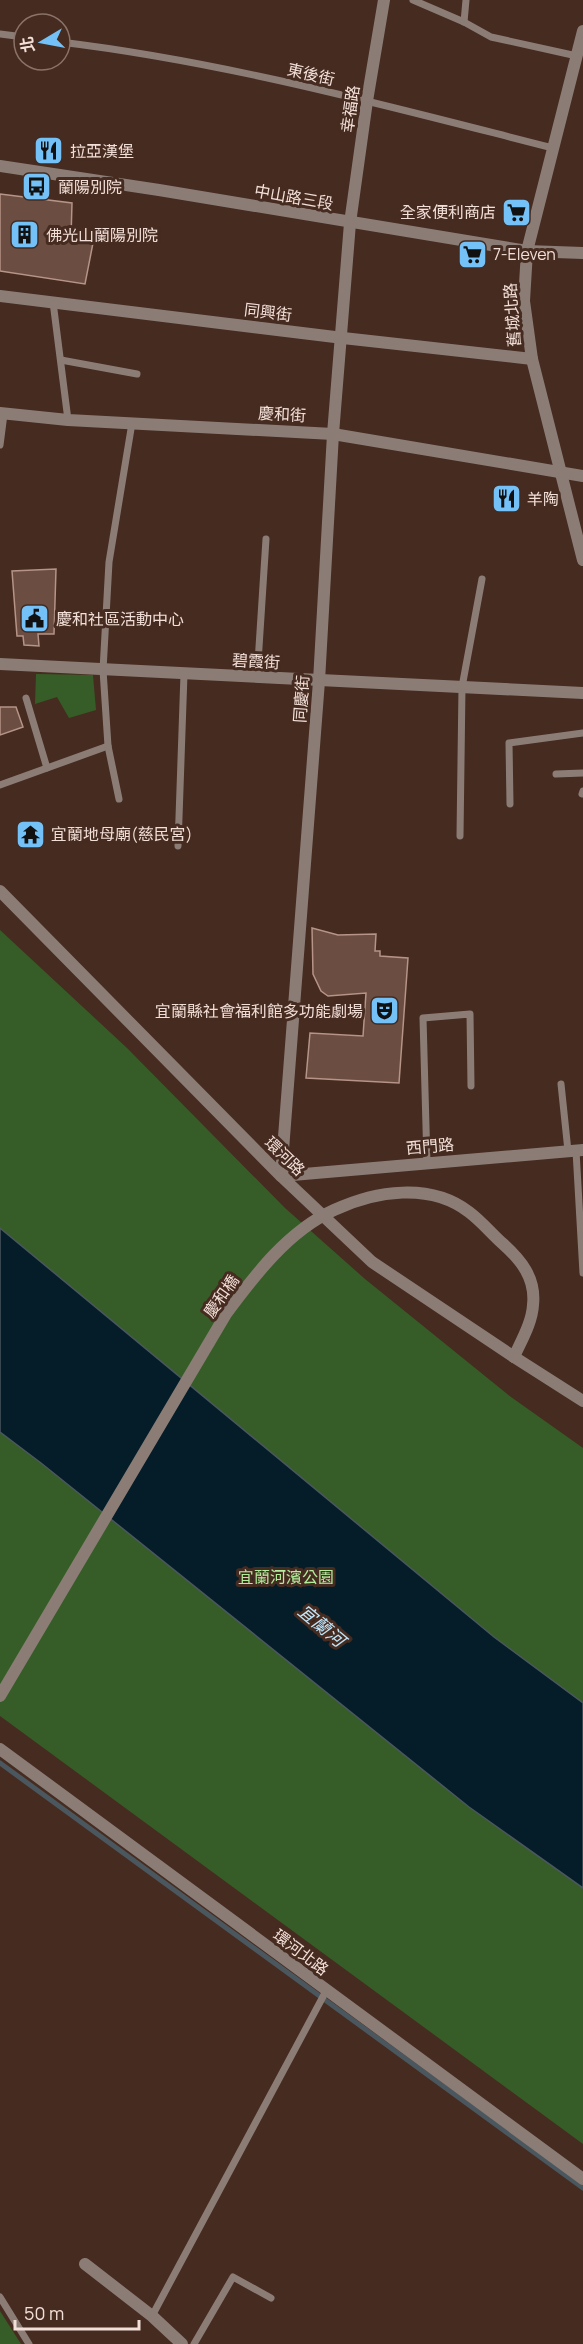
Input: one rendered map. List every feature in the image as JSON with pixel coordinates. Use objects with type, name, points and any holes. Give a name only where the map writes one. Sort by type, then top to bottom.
[{"type":"street","name":"幸福路","points":[[350,223],[384,0]]},
{"type":"street","name":"舊城北路","points":[[583,32],[527,252],[524,301],[532,359],[583,560]]},
{"type":"street","name":"中山路三段","points":[[0,166],[159,190],[527,252],[583,253]]},
{"type":"street","name":"同慶街","points":[[280,1176],[319,681],[333,434],[343,338],[350,223]]},
{"type":"street","name":"同興街","points":[[0,296],[532,359]]},
{"type":"street","name":"慶和街","points":[[2,414],[68,420],[333,434],[583,476]]},
{"type":"street","name":"碧霞街","points":[[0,663],[583,693]]},
{"type":"street","name":"環河路","points":[[0,891],[280,1176],[372,1262],[583,1401]]},
{"type":"street","name":"西門路","points":[[280,1176],[576,1151]]},
{"type":"street","name":"慶和橋","points":[[0,1696],[226,1314],[282,1248],[316,1220],[351,1203],[386,1193],[401,1192],[437,1196],[468,1211],[520,1260],[530,1277],[533,1290],[532,1311],[514,1357]]},
{"type":"street","name":"環河北路","points":[[0,1749],[583,2179]]},
{"type":"street","points":[[84,2264],[152,2316],[182,2344]]},
{"type":"lane","points":[[413,0],[464,22],[491,37],[579,51]]},
{"type":"lane","points":[[464,22],[466,0]]},
{"type":"lane","name":"東後街","points":[[72,44],[230,70],[367,101],[553,148]]},
{"type":"lane","points":[[53,302],[68,420]]},
{"type":"lane","points":[[61,360],[137,374]]},
{"type":"lane","points":[[0,445],[2,414]]},
{"type":"lane","points":[[119,799],[108,746],[103,670],[109,562],[132,423]]},
{"type":"lane","points":[[257,678],[266,539]]},
{"type":"lane","points":[[460,836],[462,687],[482,579]]},
{"type":"lane","points":[[178,846],[184,674]]},
{"type":"lane","points":[[26,698],[47,768]]},
{"type":"lane","points":[[510,804],[509,743],[583,733]]},
{"type":"lane","points":[[0,785],[108,746]]},
{"type":"lane","points":[[556,774],[583,773]]},
{"type":"lane","points":[[427,1163],[423,1018],[470,1014],[471,1086]]},
{"type":"lane","points":[[561,1084],[576,1151],[583,1273]]},
{"type":"lane","points":[[152,2316],[326,1991]]},
{"type":"lane","points":[[194,2344],[233,2277],[271,2298]]},
{"type":"lane","points":[[0,2296],[29,2344]]},
{"type":"green space","points":[[36,674],[93,675],[96,710],[69,718],[57,697],[35,704]]},
{"type":"green space","name":"宜蘭河濱公園","points":[[0,930],[127,1048],[285,1208],[365,1279],[511,1397],[583,1448],[583,2144],[0,1716]]},
{"type":"green space","points":[[0,2311],[21,2344],[0,2344]]},
{"type":"water","name":"宜蘭河","points":[[0,1228],[494,1637],[583,1703],[583,1888],[469,1807],[0,1432]]},
{"type":"building","name":"佛光山蘭陽別院","points":[[0,194],[72,203],[71,238],[93,243],[85,284],[0,271]]},
{"type":"building","name":"慶和社區活動中心","points":[[56,569],[54,634],[38,634],[39,646],[24,645],[23,636],[17,636],[12,571]]},
{"type":"building","points":[[0,707],[16,707],[23,727],[0,735]]},
{"type":"building","name":"宜蘭縣社會福利館多功能劇場","points":[[312,928],[338,935],[376,934],[375,951],[380,951],[380,956],[408,958],[399,1083],[306,1078],[310,1033],[363,1036],[366,993],[328,996],[321,991],[313,974]]},
{"type":"waterway","points":[[0,1763],[583,2188]]},
{"type":"place","name":"拉亞漢堡","points":[[49,151]]},
{"type":"place","name":"蘭陽別院","points":[[37,187]]},
{"type":"place","name":"全家便利商店","points":[[517,212]]},
{"type":"place","name":"佛光山蘭陽別院","points":[[25,235]]},
{"type":"place","name":"7-Eleven","points":[[472,254]]},
{"type":"place","name":"羊陶","points":[[506,499]]},
{"type":"place","name":"慶和社區活動中心","points":[[35,619]]},
{"type":"place","name":"宜蘭地母廟(慈民宮)","points":[[30,834]]},
{"type":"place","name":"宜蘭縣社會福利館多功能劇場","points":[[384,1011]]}]
